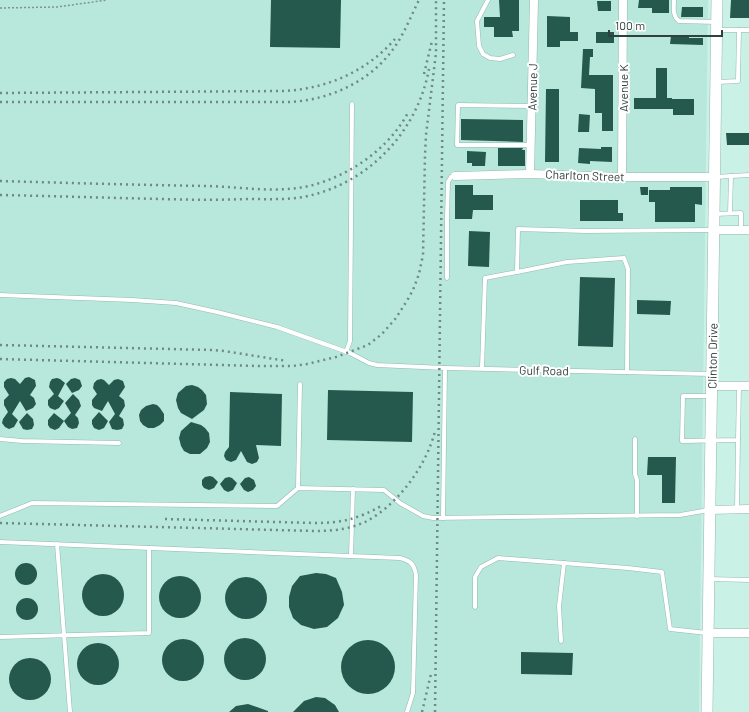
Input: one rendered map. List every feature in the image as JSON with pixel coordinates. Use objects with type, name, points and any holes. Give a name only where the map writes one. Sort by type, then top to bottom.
[{"type":"main road","name":"Clinton Drive","points":[[707,712],[717,0]]},
{"type":"street","name":"Avenue J","points":[[530,174],[534,0]]},
{"type":"street","name":"Avenue K","points":[[622,176],[623,0]]},
{"type":"street","name":"Charlton Street","points":[[455,176],[530,174],[714,177]]},
{"type":"street","points":[[713,230],[745,230]]},
{"type":"street","points":[[711,391],[739,386],[749,386]]},
{"type":"street","points":[[710,510],[749,509]]},
{"type":"street","points":[[708,633],[749,633]]},
{"type":"lane","points":[[488,0],[477,21],[479,46],[483,54],[490,58],[500,59],[513,55]]},
{"type":"lane","points":[[674,0],[674,15],[679,21],[739,30],[749,30]]},
{"type":"lane","points":[[716,82],[738,81],[739,30]]},
{"type":"lane","points":[[346,352],[350,341],[352,104]]},
{"type":"lane","points":[[531,145],[457,145],[458,105],[532,106]]},
{"type":"lane","points":[[714,177],[749,175]]},
{"type":"lane","points":[[447,278],[448,182],[455,176]]},
{"type":"lane","points":[[730,213],[731,176]]},
{"type":"lane","points":[[714,214],[741,213],[745,230]]},
{"type":"lane","points":[[517,272],[518,229],[586,231],[713,230]]},
{"type":"lane","points":[[482,368],[485,278],[567,262],[624,258],[628,269],[627,372]]},
{"type":"lane","name":"Gulf Road","points":[[0,295],[176,303],[276,327],[346,352],[377,365],[712,374]]},
{"type":"lane","points":[[443,518],[445,368]]},
{"type":"lane","points":[[298,488],[300,384]]},
{"type":"lane","points":[[737,510],[739,386]]},
{"type":"lane","points":[[711,391],[683,396],[682,441],[738,440]]},
{"type":"lane","points":[[0,439],[22,441],[119,443]]},
{"type":"lane","points":[[635,439],[637,516]]},
{"type":"lane","points":[[0,516],[32,503],[277,506],[298,488],[384,490],[400,503],[428,518],[680,515],[710,510]]},
{"type":"lane","points":[[351,556],[353,489]]},
{"type":"lane","points":[[0,542],[400,558],[411,562],[416,575],[412,693],[407,712]]},
{"type":"lane","points":[[57,544],[70,712]]},
{"type":"lane","points":[[0,637],[150,633],[149,548]]},
{"type":"lane","points":[[475,607],[476,577],[481,567],[498,558],[628,568],[662,572],[670,629],[708,633]]},
{"type":"lane","points":[[561,642],[559,606],[564,563]]},
{"type":"lane","points":[[709,579],[749,580]]},
{"type":"path","points":[[0,8],[57,7],[107,0]]},
{"type":"shaded area","points":[[0,0],[708,0],[699,712],[0,712]]},
{"type":"building","points":[[271,0],[341,0],[340,48],[270,47]]},
{"type":"building","points":[[499,0],[519,0],[519,31],[512,31],[513,37],[494,37],[494,27],[484,27],[484,17],[500,17]]},
{"type":"building","points":[[639,0],[669,0],[669,13],[652,13],[652,8],[638,8]]},
{"type":"building","points":[[731,0],[749,0],[749,18],[730,18]]},
{"type":"building","points":[[597,1],[611,1],[611,11],[598,11]]},
{"type":"building","points":[[682,7],[703,7],[703,17],[681,17]]},
{"type":"building","points":[[547,16],[570,17],[570,32],[578,32],[578,41],[560,41],[560,47],[547,47]]},
{"type":"building","points":[[596,32],[614,32],[614,43],[596,43]]},
{"type":"building","points":[[671,36],[703,38],[703,45],[670,44]]},
{"type":"building","points":[[583,49],[593,49],[593,57],[590,57],[589,75],[613,75],[613,131],[602,131],[602,113],[595,113],[595,89],[581,88]]},
{"type":"building","points":[[656,68],[667,68],[667,98],[694,99],[694,115],[673,115],[673,109],[634,109],[634,98],[656,98]]},
{"type":"building","points":[[546,89],[559,89],[559,162],[545,162]]},
{"type":"building","points":[[579,114],[590,115],[589,132],[578,132]]},
{"type":"building","points":[[461,119],[523,120],[523,142],[461,140]]},
{"type":"building","points":[[726,133],[749,133],[749,145],[727,145]]},
{"type":"building","points":[[601,147],[612,147],[612,162],[590,161],[590,164],[578,163],[579,148],[601,149]]},
{"type":"building","points":[[498,148],[523,148],[522,150],[525,150],[525,166],[498,166]]},
{"type":"building","points":[[467,151],[486,152],[485,166],[472,166],[472,163],[467,163]]},
{"type":"building","points":[[455,185],[473,185],[473,195],[493,195],[493,210],[473,210],[472,219],[455,219]]},
{"type":"building","points":[[640,187],[648,187],[648,195],[641,195]]},
{"type":"building","points":[[670,187],[702,187],[702,205],[695,204],[695,222],[655,222],[655,202],[649,202],[649,190],[670,190]]},
{"type":"building","points":[[580,200],[618,200],[618,213],[623,213],[623,221],[580,221]]},
{"type":"building","points":[[469,231],[490,232],[489,267],[468,266]]},
{"type":"building","points":[[580,277],[615,278],[613,347],[578,346]]},
{"type":"building","points":[[637,300],[671,301],[670,315],[637,314]]},
{"type":"building","points":[[29,377],[35,380],[36,386],[30,395],[34,398],[36,404],[33,408],[26,411],[20,401],[12,414],[18,420],[14,427],[9,429],[2,423],[8,412],[4,405],[4,400],[9,395],[4,387],[4,382],[11,378],[15,379],[20,384],[25,378]]},
{"type":"building","points":[[57,378],[65,383],[58,396],[64,401],[59,408],[55,410],[50,408],[48,405],[48,400],[54,394],[49,387],[50,382],[52,379]]},
{"type":"building","points":[[75,378],[80,380],[82,386],[79,390],[72,393],[66,384],[71,379]]},
{"type":"building","points":[[101,379],[109,385],[114,380],[118,379],[123,381],[125,387],[119,396],[124,400],[125,406],[119,416],[123,419],[124,425],[122,429],[112,429],[109,422],[115,414],[108,401],[102,411],[94,408],[92,405],[92,400],[97,394],[93,388],[94,383]]},
{"type":"building","points":[[192,385],[198,387],[206,395],[207,404],[204,410],[192,419],[181,413],[176,400],[178,393],[186,386]]},
{"type":"building","points":[[328,390],[413,392],[412,442],[327,440]]},
{"type":"building","points":[[230,392],[282,394],[281,446],[256,445],[259,458],[257,462],[252,464],[247,462],[241,451],[236,460],[231,462],[226,460],[224,456],[229,447]]},
{"type":"building","points":[[73,394],[79,400],[81,406],[75,415],[78,418],[79,423],[77,428],[72,429],[68,427],[64,421],[71,413],[65,403]]},
{"type":"building","points":[[153,404],[157,405],[164,414],[164,421],[154,428],[148,428],[140,421],[139,415],[141,410],[146,406]]},
{"type":"building","points":[[99,412],[108,421],[104,428],[99,430],[94,428],[92,420]]},
{"type":"building","points":[[27,413],[33,419],[34,425],[32,429],[27,430],[23,429],[19,422]]},
{"type":"building","points":[[54,413],[64,421],[59,428],[55,430],[50,428],[48,425],[48,420]]},
{"type":"building","points":[[191,422],[201,425],[209,433],[210,442],[207,448],[200,454],[190,454],[184,451],[181,446],[179,438],[181,431]]},
{"type":"building","points":[[648,457],[676,457],[675,503],[662,503],[662,475],[647,475]]},
{"type":"building","points":[[210,476],[218,482],[214,488],[209,490],[204,488],[202,485],[202,480],[205,477]]},
{"type":"building","points":[[229,477],[237,483],[233,490],[228,492],[224,490],[220,484],[225,478]]},
{"type":"building","points":[[249,477],[254,480],[256,486],[253,490],[248,492],[244,490],[240,484],[245,478]]},
{"type":"building","points":[[26,563],[34,566],[37,574],[34,582],[26,585],[18,582],[15,574],[18,566]]},
{"type":"building","points":[[316,573],[326,574],[336,578],[342,592],[344,605],[338,618],[327,627],[314,629],[301,625],[293,618],[289,607],[289,597],[292,586],[300,576]]},
{"type":"building","points":[[99,574],[107,574],[115,577],[121,583],[124,595],[121,607],[115,613],[107,616],[99,616],[91,613],[85,607],[82,599],[82,591],[85,583],[91,577]]},
{"type":"building","points":[[176,576],[184,576],[195,582],[201,593],[201,601],[195,612],[184,618],[176,618],[165,612],[159,601],[159,593],[165,582]]},
{"type":"building","points":[[242,577],[250,577],[261,583],[267,594],[267,602],[261,613],[250,619],[242,619],[231,613],[225,602],[225,594],[231,583]]},
{"type":"building","points":[[27,598],[35,601],[38,609],[35,617],[27,620],[19,617],[16,609],[19,601]]},
{"type":"building","points":[[241,638],[249,638],[260,644],[266,655],[266,663],[260,674],[249,680],[241,680],[230,674],[224,663],[224,655],[230,644]]},
{"type":"building","points":[[179,639],[187,639],[198,645],[204,656],[204,664],[198,675],[187,681],[179,681],[168,675],[162,664],[162,656],[168,645]]},
{"type":"building","points":[[368,640],[378,642],[387,648],[393,657],[395,667],[393,677],[387,686],[378,692],[368,694],[358,692],[349,686],[343,677],[341,667],[343,657],[349,648],[358,642]]},
{"type":"building","points":[[94,643],[102,643],[113,649],[119,660],[119,668],[113,679],[102,685],[94,685],[83,679],[77,668],[77,660],[83,649]]},
{"type":"building","points":[[521,652],[573,653],[572,675],[521,674]]},
{"type":"building","points":[[26,658],[34,658],[45,664],[51,675],[51,683],[45,694],[34,700],[26,700],[15,694],[9,683],[9,675],[15,664]]},
{"type":"building","points":[[316,697],[325,698],[335,705],[339,712],[293,712],[304,701]]},
{"type":"building","points":[[248,704],[268,712],[229,712],[236,706]]},
{"type":"railway","points":[[0,102],[291,102],[323,97],[352,85],[378,67],[398,42],[419,0]]},
{"type":"railway","points":[[0,359],[293,366],[336,357],[368,345],[382,334],[396,318],[413,290],[419,274],[423,255],[426,135],[436,53],[436,0]]},
{"type":"railway","points":[[435,712],[444,0]]},
{"type":"railway","points":[[0,93],[299,90],[315,87],[344,77],[371,61],[384,51],[395,39]]},
{"type":"railway","points":[[424,74],[432,41]]},
{"type":"railway","points":[[0,195],[185,200],[289,199],[326,191],[348,181],[368,168],[386,152],[401,134],[413,114],[423,92],[429,69]]},
{"type":"railway","points":[[0,181],[208,186],[274,190],[300,188],[313,185],[342,174],[369,157],[392,136],[409,111]]},
{"type":"railway","points":[[0,345],[212,350],[287,361]]},
{"type":"railway","points":[[0,523],[316,531],[347,528],[365,522],[377,515],[399,495],[418,471],[431,444],[435,431]]},
{"type":"railway","points":[[165,519],[324,523],[358,517],[383,505]]},
{"type":"railway","points":[[422,712],[431,674]]}]
